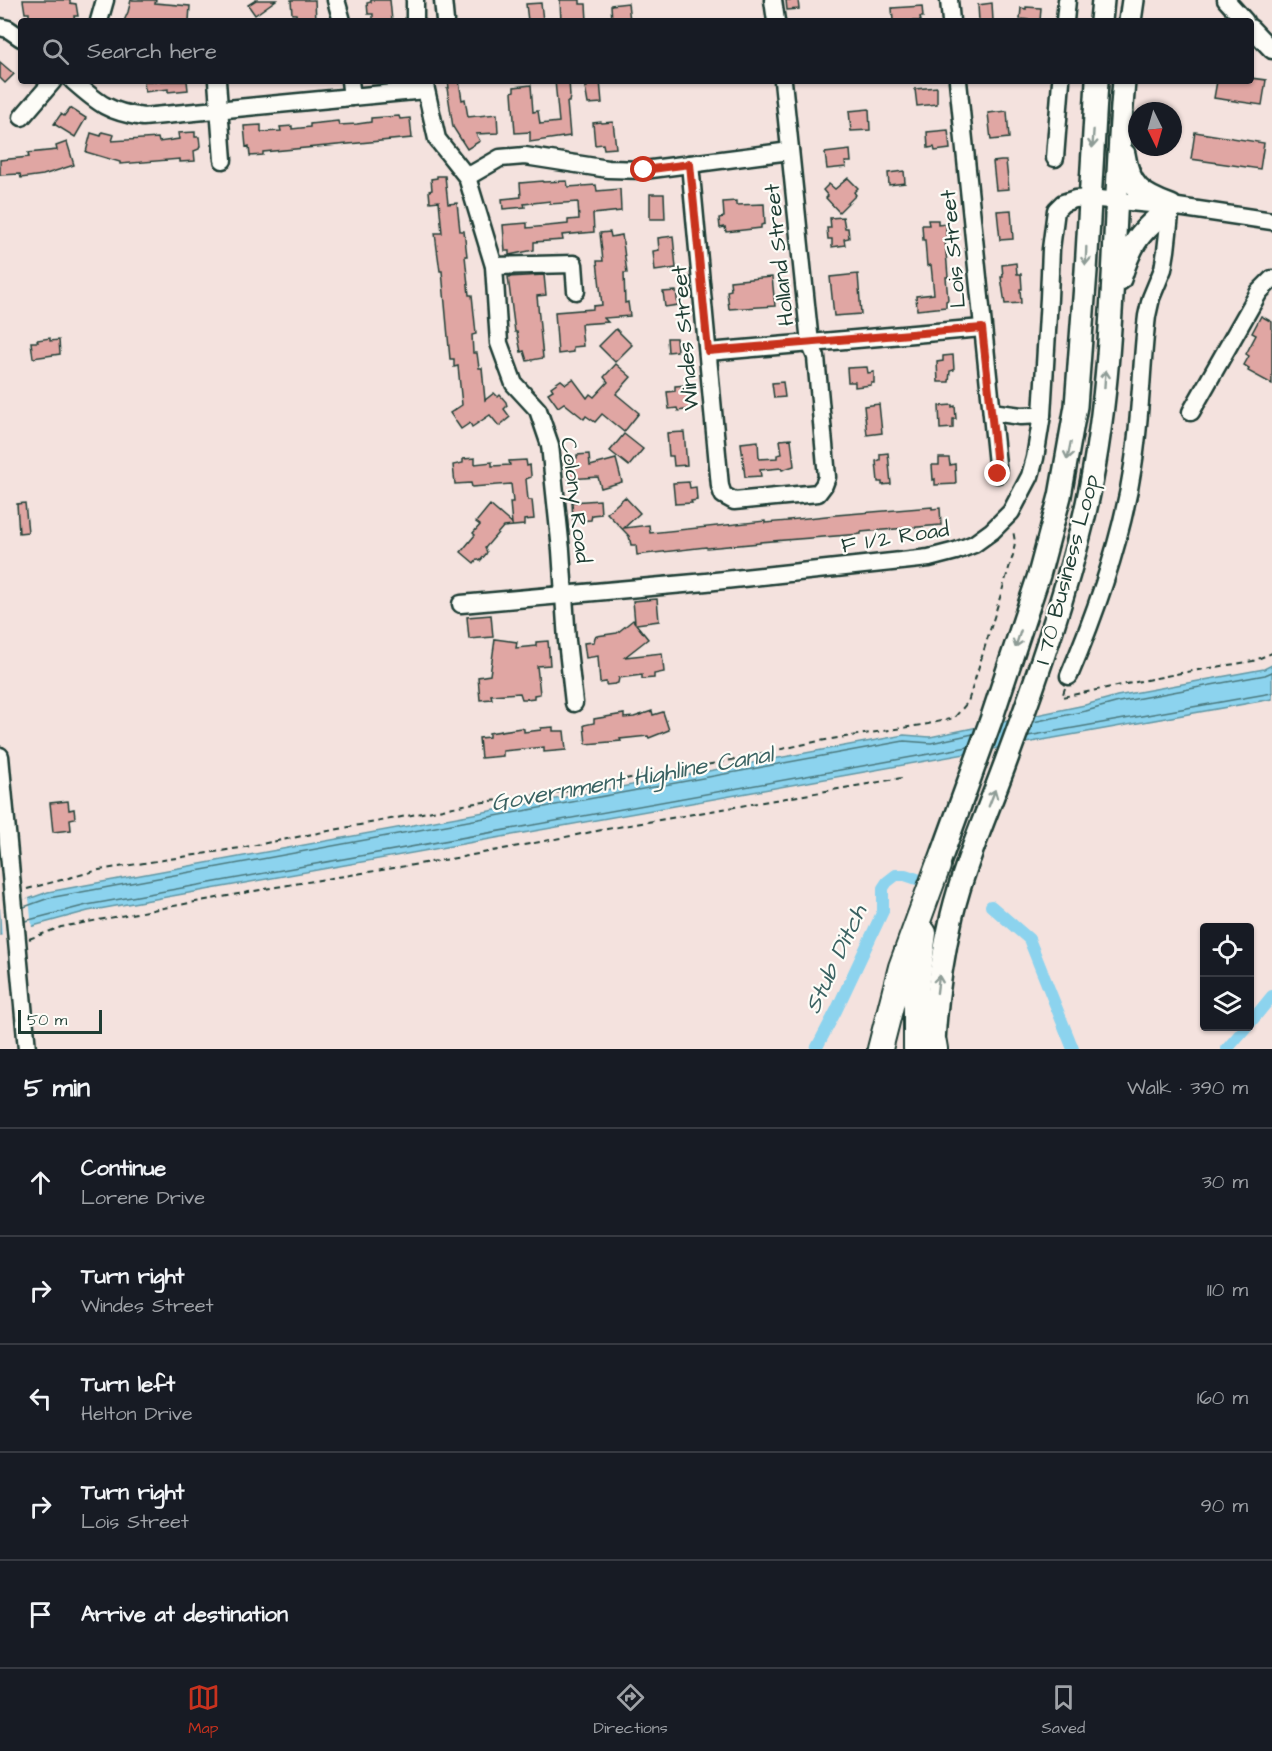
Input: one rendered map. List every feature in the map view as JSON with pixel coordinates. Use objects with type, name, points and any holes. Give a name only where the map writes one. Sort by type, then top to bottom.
[{"type":"highway","points":[[930,1047],[916,993],[923,935],[938,866]]},
{"type":"highway","points":[[880,1049],[901,966],[938,866]]},
{"type":"main road","points":[[1101,18],[1103,0]]},
{"type":"main road","points":[[1130,18],[1133,0]]},
{"type":"main road","name":"I 70 Business Loop","points":[[938,866],[991,720],[1050,537],[1071,436],[1076,406],[1086,271],[1097,84]]},
{"type":"main road","points":[[1111,311],[1133,244],[1149,225],[1171,206],[1139,190],[1129,176],[1124,153],[1123,89]]},
{"type":"main road","name":"I 70 Business Loop","points":[[930,1047],[939,975],[952,914],[973,848],[1023,714],[1067,581],[1094,469],[1102,415],[1111,311],[1123,89]]},
{"type":"street","points":[[100,18],[105,0]]},
{"type":"street","points":[[336,0],[341,18]]},
{"type":"street","points":[[415,0],[415,18]]},
{"type":"street","points":[[443,0],[445,18]]},
{"type":"street","points":[[773,0],[776,18]]},
{"type":"street","points":[[949,0],[951,18]]},
{"type":"street","points":[[1065,18],[1067,0]]},
{"type":"street","points":[[1226,0],[1242,18]]},
{"type":"street","points":[[0,27],[18,36]]},
{"type":"street","points":[[1254,31],[1272,50]]},
{"type":"street","points":[[22,117],[50,84]]},
{"type":"street","points":[[76,84],[107,108],[143,117],[219,110],[351,89],[425,85]]},
{"type":"street","points":[[217,84],[223,160]]},
{"type":"street","name":"Holland Street","points":[[735,501],[818,493],[827,477],[816,357],[810,343],[783,84]]},
{"type":"street","name":"Lois Street","points":[[958,84],[998,474]]},
{"type":"street","points":[[1055,158],[1061,84]]},
{"type":"street","name":"Colony Road","points":[[425,85],[437,139],[467,177],[494,266],[499,343],[514,384],[538,410],[550,445],[574,703]]},
{"type":"street","points":[[467,177],[500,158],[525,156],[608,170],[644,170],[790,151]]},
{"type":"street","name":"Windes Street","points":[[690,164],[720,486],[723,495],[735,501]]},
{"type":"street","name":"F 1/2 Road","points":[[461,604],[694,583],[929,558],[956,552],[974,544],[992,531],[1011,512],[1030,476],[1035,458],[1042,415],[1051,249],[1056,210],[1063,203],[1089,198],[1171,206],[1272,220]]},
{"type":"street","points":[[1069,676],[1106,583],[1123,521],[1137,440],[1147,316],[1151,298],[1163,269],[1171,206]]},
{"type":"street","points":[[494,266],[574,264],[576,291]]},
{"type":"street","points":[[1191,412],[1259,292],[1272,279]]},
{"type":"street","points":[[708,351],[982,328]]},
{"type":"street","points":[[992,412],[1021,416],[1042,415]]},
{"type":"street","points":[[0,756],[9,896],[17,938],[27,1049]]},
{"type":"path","points":[[9,896],[26,889],[99,870],[240,848],[469,804],[567,791],[819,741],[954,718],[968,702],[1013,555],[1015,542],[1011,512]]},
{"type":"path","points":[[1069,676],[1062,697],[1253,661],[1272,654]]},
{"type":"path","points":[[17,938],[61,927],[254,891],[462,857],[607,829],[902,778]]},
{"type":"water","points":[[1272,665],[1272,699],[88,911],[0,935],[0,909],[48,892],[904,735],[930,737],[1085,705],[1117,696],[1264,669]]},
{"type":"pier","points":[[29,898],[32,928],[2,937],[0,907]]},
{"type":"building","points":[[23,0],[70,0],[70,3],[76,4],[78,16],[74,16],[74,18],[33,18],[29,17],[29,13],[25,13]]},
{"type":"building","points":[[131,0],[156,0],[155,3],[190,6],[189,18],[125,18]]},
{"type":"building","points":[[256,0],[276,0],[255,15],[248,5]]},
{"type":"building","points":[[291,0],[315,0],[316,18],[297,18],[296,14],[292,14]]},
{"type":"building","points":[[371,0],[390,0],[392,18],[373,18],[373,14],[368,14],[367,3]]},
{"type":"building","points":[[560,0],[580,0],[580,4],[586,4],[587,18],[561,18]]},
{"type":"building","points":[[786,0],[798,0],[799,9],[787,10]]},
{"type":"building","points":[[541,3],[543,18],[528,18],[526,4]]},
{"type":"building","points":[[628,3],[630,18],[612,18],[611,5]]},
{"type":"building","points":[[992,3],[993,18],[979,18],[978,5]]},
{"type":"building","points":[[922,6],[923,17],[893,18],[892,8]]},
{"type":"building","points":[[1026,7],[1041,8],[1040,18],[1020,18],[1021,8],[1026,9]]},
{"type":"building","points":[[0,62],[14,74],[5,83],[0,78]]},
{"type":"building","points":[[1254,78],[1266,80],[1262,105],[1214,98],[1216,84],[1254,84]]},
{"type":"building","points":[[144,84],[187,84],[188,90],[168,92],[168,89],[145,92]]},
{"type":"building","points":[[448,84],[459,84],[468,117],[497,114],[498,133],[476,134],[480,141],[467,149],[453,127],[447,88],[449,88]]},
{"type":"building","points":[[555,84],[569,84],[570,96],[567,102],[570,136],[530,142],[530,132],[515,133],[512,92],[514,87],[531,85],[533,112],[538,111],[540,124],[559,122]]},
{"type":"building","points":[[586,84],[600,84],[602,103],[588,104],[585,87]]},
{"type":"building","points":[[937,87],[937,104],[917,106],[915,89]]},
{"type":"building","points":[[70,108],[86,118],[75,137],[54,124],[61,114],[64,116]]},
{"type":"building","points":[[869,109],[870,130],[851,131],[849,111]]},
{"type":"building","points":[[1007,111],[1009,138],[991,140],[988,113]]},
{"type":"building","points":[[399,116],[400,119],[410,118],[412,138],[263,152],[263,155],[250,156],[249,146],[246,147],[244,126],[261,125],[261,132],[281,131],[280,127],[292,126],[292,129],[310,127],[310,124],[338,121],[339,125],[357,124],[371,122],[371,118]]},
{"type":"building","points":[[613,122],[616,148],[604,149],[603,144],[595,145],[593,123]]},
{"type":"building","points":[[948,130],[950,149],[935,151],[934,147],[928,148],[927,132]]},
{"type":"building","points":[[102,132],[114,135],[112,141],[158,138],[159,142],[179,139],[178,133],[195,132],[195,137],[199,137],[200,146],[194,151],[195,161],[180,162],[180,159],[120,164],[120,162],[86,152],[91,133],[101,136]]},
{"type":"building","points":[[1195,132],[1264,143],[1260,169],[1191,159]]},
{"type":"building","points":[[67,142],[74,165],[43,175],[21,178],[20,174],[0,175],[0,160],[29,157],[28,153],[57,150],[56,146]]},
{"type":"building","points":[[850,150],[851,162],[845,162],[846,167],[827,169],[825,153]]},
{"type":"building","points":[[1006,161],[1009,189],[996,190],[993,162]]},
{"type":"building","points":[[904,171],[905,183],[889,185],[888,173]]},
{"type":"building","points":[[445,176],[448,204],[457,203],[460,231],[464,231],[469,295],[472,295],[476,334],[472,335],[473,353],[477,353],[479,368],[482,368],[485,400],[494,393],[498,397],[500,395],[506,402],[507,406],[504,409],[510,417],[499,426],[490,415],[472,427],[470,423],[461,429],[450,413],[462,405],[458,366],[454,367],[454,359],[450,359],[442,271],[440,271],[435,233],[442,233],[439,201],[430,202],[431,179]]},
{"type":"building","points":[[848,178],[858,188],[854,192],[856,195],[839,212],[826,198],[828,196],[823,190],[829,184],[835,189]]},
{"type":"building","points":[[567,181],[568,187],[596,185],[597,191],[620,189],[621,211],[593,214],[594,232],[562,235],[563,240],[534,242],[534,250],[509,255],[509,251],[505,251],[503,225],[527,223],[527,228],[568,224],[568,220],[579,219],[578,202],[550,204],[550,201],[503,209],[502,199],[521,197],[520,183]]},
{"type":"building","points":[[650,194],[664,194],[665,219],[650,219]]},
{"type":"building","points":[[736,201],[736,205],[764,204],[765,224],[761,225],[761,228],[726,232],[725,227],[720,228],[719,218],[724,217],[723,202]]},
{"type":"building","points":[[1011,210],[1013,239],[1000,240],[997,211]]},
{"type":"building","points":[[843,217],[849,238],[844,239],[845,245],[832,247],[832,239],[828,239],[827,228],[831,228],[830,218]]},
{"type":"building","points":[[928,220],[938,220],[938,225],[946,224],[948,300],[946,307],[917,310],[916,296],[934,294],[931,265],[927,266],[925,240],[923,240],[922,225],[929,225]]},
{"type":"building","points":[[610,232],[611,237],[622,235],[627,273],[624,273],[625,303],[628,302],[630,316],[604,318],[608,322],[581,324],[583,346],[573,347],[573,352],[558,354],[555,312],[593,309],[593,306],[602,305],[597,261],[603,261],[600,233]]},
{"type":"building","points":[[673,236],[676,268],[655,271],[653,251],[659,250],[658,238]]},
{"type":"building","points":[[1016,263],[1017,274],[1021,274],[1021,303],[1005,304],[1001,277],[1003,277],[1002,265]]},
{"type":"building","points":[[858,274],[861,314],[834,316],[830,277]]},
{"type":"building","points":[[544,275],[546,295],[537,296],[543,358],[527,361],[524,351],[521,352],[517,332],[515,332],[508,277]]},
{"type":"building","points":[[772,277],[775,306],[729,309],[727,291],[731,290],[730,281]]},
{"type":"building","points":[[676,291],[678,305],[665,307],[663,292]]},
{"type":"building","points":[[1261,316],[1272,322],[1272,384],[1248,371],[1249,368],[1244,365],[1249,356],[1246,354],[1256,335],[1252,333]]},
{"type":"building","points":[[616,329],[632,345],[615,362],[599,346]]},
{"type":"building","points":[[50,338],[50,341],[59,340],[60,354],[33,358],[31,342]]},
{"type":"building","points":[[667,338],[676,338],[677,351],[668,352]]},
{"type":"building","points":[[953,355],[954,370],[950,371],[949,382],[938,382],[937,362],[943,361],[943,356]]},
{"type":"building","points":[[616,364],[631,377],[616,394],[639,413],[624,432],[602,414],[595,422],[586,416],[584,419],[564,403],[558,407],[548,393],[553,390],[551,387],[561,380],[566,384],[573,379],[587,398],[590,394],[594,397],[608,382],[604,377]]},
{"type":"building","points":[[867,367],[868,373],[874,372],[874,383],[855,387],[855,382],[848,382],[847,368]]},
{"type":"building","points":[[783,382],[785,397],[774,398],[772,383]]},
{"type":"building","points":[[688,385],[691,409],[678,411],[677,408],[669,409],[667,392],[675,391],[675,386]]},
{"type":"building","points":[[879,404],[882,433],[867,435],[864,406]]},
{"type":"building","points":[[952,405],[952,407],[955,406],[956,419],[953,419],[953,428],[940,429],[939,406]]},
{"type":"building","points":[[684,432],[687,465],[674,466],[673,456],[669,456],[667,433]]},
{"type":"building","points":[[624,434],[643,449],[629,466],[610,451]]},
{"type":"building","points":[[791,439],[794,466],[782,470],[781,468],[760,470],[761,476],[745,477],[741,443],[758,441],[759,459],[777,458],[777,455],[782,454],[780,440]]},
{"type":"building","points":[[888,453],[891,484],[882,485],[882,482],[878,482],[876,461],[880,460],[880,454]]},
{"type":"building","points":[[589,454],[590,466],[616,459],[622,482],[601,488],[598,477],[569,479],[567,461],[577,458],[577,455]]},
{"type":"building","points":[[475,458],[475,464],[492,462],[492,466],[510,465],[509,461],[526,460],[527,466],[530,465],[531,475],[526,479],[528,500],[532,500],[534,519],[524,520],[524,525],[503,527],[485,548],[486,554],[480,561],[477,559],[474,563],[461,552],[480,525],[476,522],[490,505],[512,524],[510,502],[513,502],[511,484],[472,487],[471,483],[455,484],[453,465],[463,463],[463,459]]},
{"type":"building","points":[[939,458],[949,458],[950,465],[955,464],[956,484],[935,485],[932,465],[939,465]]},
{"type":"building","points":[[689,482],[690,488],[696,487],[697,500],[691,501],[692,503],[675,504],[673,483]]},
{"type":"building","points":[[625,497],[640,513],[624,528],[649,525],[650,533],[932,507],[932,509],[940,508],[941,525],[637,555],[636,545],[631,545],[629,536],[607,513]]},
{"type":"building","points":[[600,500],[601,514],[592,515],[591,520],[573,520],[572,502]]},
{"type":"building","points":[[25,503],[28,532],[19,533],[17,504]]},
{"type":"building","points":[[657,599],[659,621],[636,624],[648,639],[625,657],[662,653],[664,672],[654,674],[654,678],[642,679],[642,675],[619,678],[618,683],[615,684],[600,683],[598,656],[586,658],[584,643],[594,642],[597,636],[617,633],[633,620],[635,623],[633,601]]},
{"type":"building","points":[[491,615],[493,637],[469,639],[467,617]]},
{"type":"building","points":[[495,639],[517,642],[516,648],[536,646],[536,642],[548,641],[550,665],[537,666],[540,694],[526,699],[522,699],[520,693],[491,695],[492,699],[480,700],[478,677],[490,675]]},
{"type":"building","points":[[652,711],[653,715],[663,712],[669,730],[649,738],[648,736],[586,744],[584,725],[594,723],[594,719],[624,714],[624,718],[634,717]]},
{"type":"building","points":[[553,727],[553,731],[564,731],[566,750],[544,752],[544,747],[503,751],[503,756],[481,758],[479,738],[489,737],[489,733],[521,728],[524,732]]},
{"type":"building","points":[[68,801],[69,810],[74,809],[75,818],[70,819],[71,830],[53,832],[50,803]]},
{"type":"waterway","name":"Stub Ditch","points":[[816,1049],[883,911],[883,888],[896,875],[917,879]]},
{"type":"waterway","name":"Stub Ditch","points":[[991,906],[1029,939],[1073,1049]]},
{"type":"waterway","name":"Stub Ditch","points":[[1254,1018],[1272,996]]},
{"type":"waterway","name":"Stub Ditch","points":[[1227,1049],[1243,1031]]},
{"type":"route","points":[[644,170],[690,164],[708,351],[982,328],[998,474]]},
{"type":"water label","name":"Government Highline Canal","points":[[632,778]]}]
